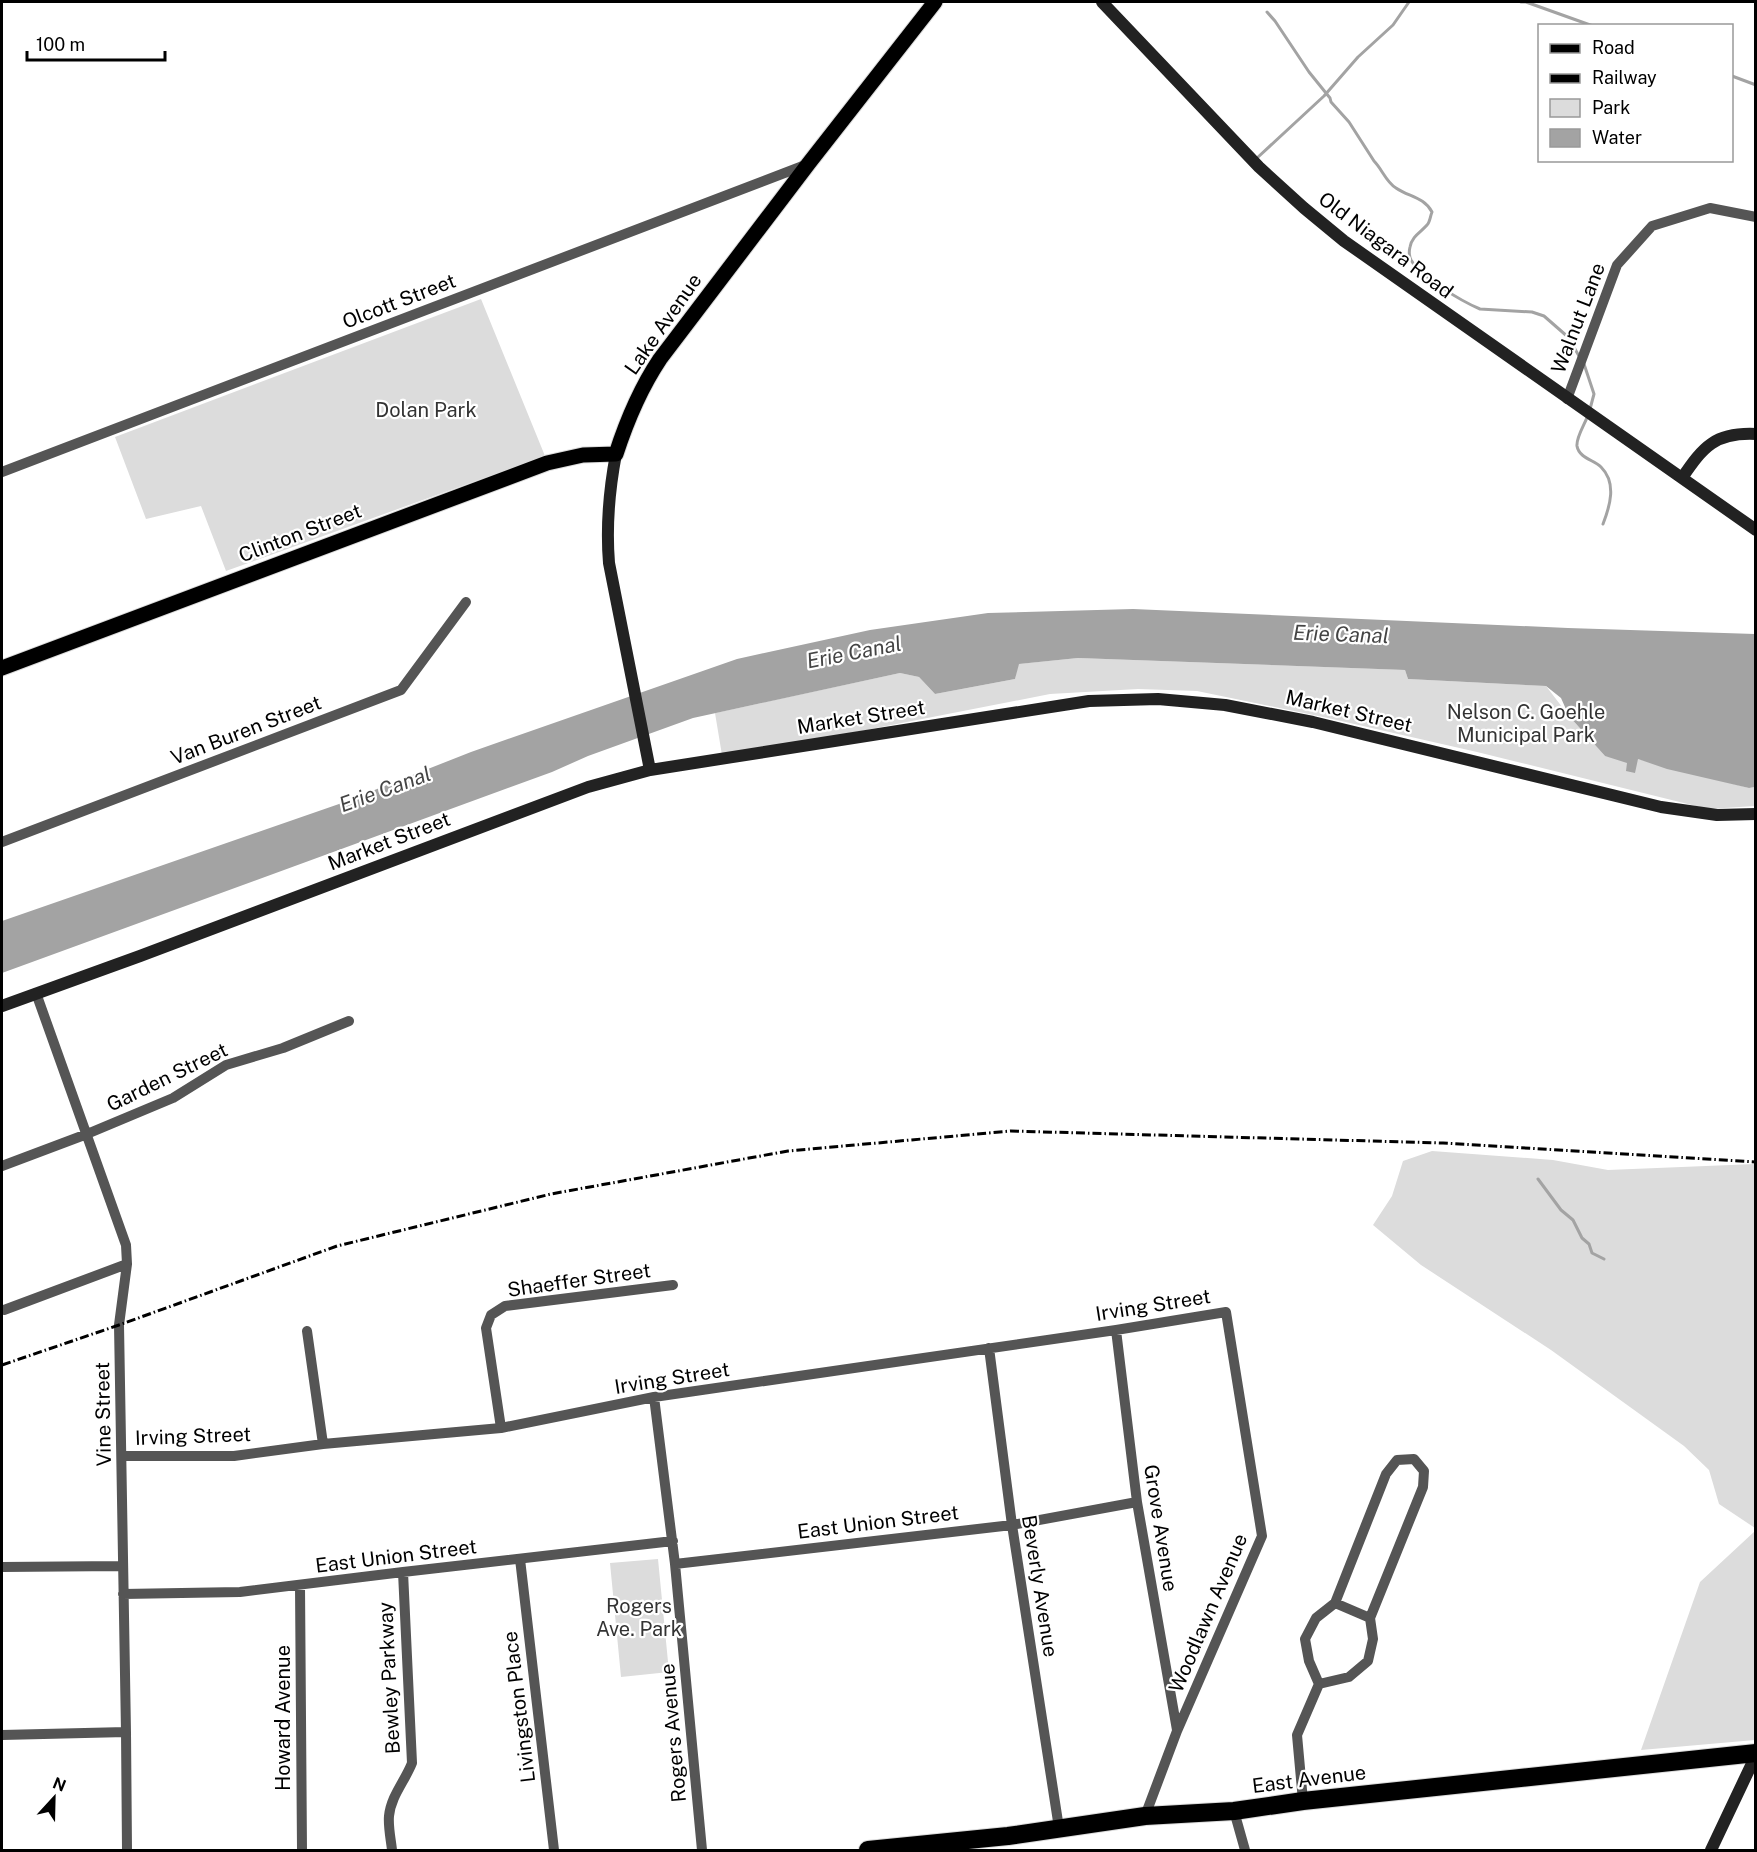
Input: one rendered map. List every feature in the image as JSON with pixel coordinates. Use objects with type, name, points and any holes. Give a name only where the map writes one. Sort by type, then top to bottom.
[{"type":"highway","name":"East Avenue","points":[[868,1851],[1008,1843],[1059,1828],[1145,1816],[1233,1811],[1303,1801],[1755,1754]]},
{"type":"main road","name":"Lake Avenue","points":[[616,454],[630,413],[649,376],[935,2]]},
{"type":"main road","name":"Clinton Street","points":[[2,668],[547,463],[583,455],[616,454]]},
{"type":"street","name":"Old Niagara Road","points":[[1102,2],[1251,159],[1304,208],[1349,244],[1755,530]]},
{"type":"street","name":"Olcott Street","points":[[2,472],[809,164]]},
{"type":"street","name":"Walnut Lane","points":[[1567,399],[1617,265],[1652,226],[1710,208],[1755,217]]},
{"type":"street","points":[[1682,478],[1701,451],[1716,439],[1735,434],[1755,434]]},
{"type":"street","name":"Lake Avenue","points":[[616,454],[609,496],[607,538],[609,563],[650,770]]},
{"type":"street","name":"Van Buren Street","points":[[2,842],[401,690],[466,602]]},
{"type":"street","name":"Market Street","points":[[2,1006],[577,791],[650,770],[1077,703],[1158,699],[1225,705],[1313,722],[1661,807],[1717,815],[1755,814]]},
{"type":"street","name":"Vine Street","points":[[36,993],[126,1245],[127,1264],[118,1325],[127,1851]]},
{"type":"street","name":"Garden Street","points":[[2,1166],[173,1098],[226,1065],[283,1048],[349,1022]]},
{"type":"street","points":[[4,1310],[127,1264]]},
{"type":"street","name":"Shaeffer Street","points":[[501,1428],[486,1328],[491,1315],[505,1306],[673,1285]]},
{"type":"street","name":"Irving Street","points":[[122,1456],[234,1456],[323,1444],[501,1428],[654,1397],[1226,1312]]},
{"type":"street","name":"Woodlawn Avenue","points":[[1145,1816],[1177,1731],[1262,1536],[1226,1312]]},
{"type":"street","name":"Grove Avenue","points":[[1116,1330],[1137,1502],[1177,1731]]},
{"type":"street","points":[[307,1331],[323,1444]]},
{"type":"street","name":"Beverly Avenue","points":[[989,1348],[1012,1525],[1059,1828]]},
{"type":"street","name":"Rogers Avenue","points":[[654,1397],[673,1541],[702,1851]]},
{"type":"street","points":[[1303,1801],[1297,1735],[1319,1684],[1309,1660],[1305,1639],[1316,1618],[1335,1603],[1386,1474],[1397,1460],[1414,1459],[1424,1471],[1423,1487],[1370,1618],[1373,1639],[1368,1661],[1349,1677],[1319,1684]]},
{"type":"street","name":"East Union Street","points":[[675,1563],[1012,1525],[1137,1502]]},
{"type":"street","name":"East Union Street","points":[[123,1594],[240,1592],[673,1541]]},
{"type":"street","name":"Livingston Place","points":[[520,1559],[554,1851]]},
{"type":"street","points":[[2,1567],[122,1566]]},
{"type":"street","name":"Bewley Parkway","points":[[392,1851],[389,1816],[395,1795],[408,1774],[412,1762],[403,1572]]},
{"type":"street","name":"Howard Avenue","points":[[300,1586],[302,1851]]},
{"type":"street","points":[[1335,1603],[1370,1618]]},
{"type":"street","points":[[2,1735],[126,1732]]},
{"type":"street","points":[[1710,1851],[1755,1754]]},
{"type":"street","points":[[1233,1811],[1245,1851]]},
{"type":"green space","name":"Dolan Park","points":[[481,299],[545,456],[226,571],[201,506],[146,519],[115,437]]},
{"type":"green space","name":"Nelson C. Goehle Municipal Park","points":[[1078,658],[1405,670],[1408,679],[1546,686],[1605,756],[1638,759],[1749,788],[1755,787],[1755,806],[1708,809],[1477,752],[1197,691],[1138,689],[1050,694],[820,739],[722,755],[715,713],[900,673],[919,677],[935,694],[1015,679],[1018,664]]},
{"type":"green space","points":[[1432,1151],[1553,1160],[1608,1170],[1755,1164],[1755,1528],[1719,1504],[1709,1470],[1684,1446],[1551,1350],[1421,1265],[1373,1225],[1392,1196],[1403,1161]]},
{"type":"green space","points":[[1755,1531],[1755,1740],[1641,1750],[1700,1582]]},
{"type":"green space","name":"Rogers Ave. Park","points":[[658,1559],[669,1672],[621,1677],[610,1563]]},
{"type":"water","name":"Erie Canal","points":[[1133,609],[1755,634],[1755,787],[1749,788],[1667,769],[1638,759],[1635,773],[1626,771],[1627,763],[1605,756],[1569,716],[1561,698],[1546,686],[1408,679],[1405,670],[1078,658],[1019,664],[1015,679],[935,694],[919,677],[900,673],[693,718],[588,756],[552,772],[2,973],[2,921],[339,804],[471,752],[737,659],[870,630],[988,613]]},
{"type":"waterway","points":[[1257,158],[1324,96],[1358,57],[1393,25],[1409,2]]},
{"type":"waterway","points":[[1526,2],[1587,24]]},
{"type":"waterway","points":[[1267,12],[1331,102],[1349,122],[1389,182],[1401,191],[1421,200],[1432,212],[1428,224],[1411,243],[1410,257],[1416,267],[1442,288],[1480,309],[1532,312],[1544,316],[1568,337],[1579,356]]},
{"type":"waterway","points":[[1733,76],[1756,85]]},
{"type":"waterway","points":[[1584,364],[1594,394],[1590,409]]},
{"type":"waterway","points":[[1588,415],[1577,446],[1584,456],[1601,467],[1609,480],[1611,495],[1603,524]]},
{"type":"waterway","points":[[1538,1179],[1561,1210],[1573,1220],[1582,1238],[1589,1244],[1592,1253],[1604,1259]]},
{"type":"railway","points":[[2,1365],[337,1246],[551,1194],[788,1151],[1011,1131],[1443,1143],[1756,1162]]}]
